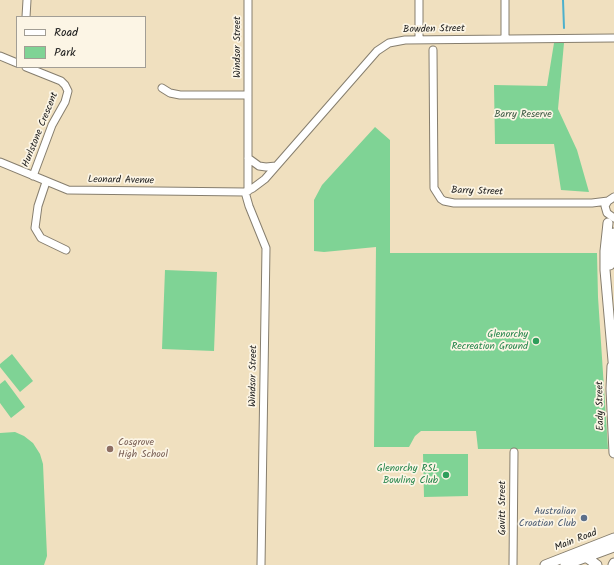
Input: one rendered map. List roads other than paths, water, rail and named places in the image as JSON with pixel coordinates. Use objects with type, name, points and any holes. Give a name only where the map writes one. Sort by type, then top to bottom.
[{"type":"main road","name":"Eady Street","points":[[611,221],[604,251],[614,372]]},
{"type":"main road","name":"Eady Street","points":[[608,299],[614,233]]},
{"type":"main road","name":"Eady Street","points":[[612,359],[611,389],[614,454]]},
{"type":"main road","name":"Main Road","points":[[546,565],[614,538]]},
{"type":"main road","name":"Main Road","points":[[565,565],[614,547]]},
{"type":"main road","points":[[586,557],[597,565]]},
{"type":"street","points":[[26,16],[27,0]]},
{"type":"street","name":"Windsor Street","points":[[248,0],[248,158],[246,192],[249,206],[266,248],[261,565]]},
{"type":"street","points":[[419,0],[419,40]]},
{"type":"street","points":[[505,0],[505,40]]},
{"type":"street","name":"Bowden Street","points":[[246,192],[259,184],[276,166],[380,49],[393,41],[614,38]]},
{"type":"street","name":"Barry Street","points":[[433,50],[434,188],[438,196],[444,201],[454,203],[592,203],[612,197]]},
{"type":"street","points":[[0,56],[16,63]]},
{"type":"street","name":"Hurlstone Crescent","points":[[28,68],[61,81],[66,85],[68,91],[65,102],[52,125],[33,176]]},
{"type":"street","points":[[162,88],[170,93],[180,95],[248,95]]},
{"type":"street","points":[[248,158],[259,166],[276,166]]},
{"type":"street","name":"Leonard Avenue","points":[[0,162],[68,190],[246,192]]},
{"type":"street","points":[[46,182],[38,206],[35,228],[41,238],[66,250]]},
{"type":"street","name":"Eady Street","points":[[611,221],[606,211],[612,197]]},
{"type":"street","name":"Barry Street","points":[[592,203],[606,211]]},
{"type":"street","name":"Gavitt Street","points":[[513,565],[514,452]]},
{"type":"waterway","points":[[563,0],[564,28]]},
{"type":"place","name":"Glenorchy Recreation Ground","points":[[536,341]]},
{"type":"place","name":"Cosgrove High School","points":[[110,449]]},
{"type":"place","name":"Glenorchy RSL Bowling Club","points":[[446,475]]},
{"type":"place","name":"Australian Croatian Club","points":[[584,518]]},
{"type":"park label","name":"Barry Reserve","points":[[523,115]]}]
